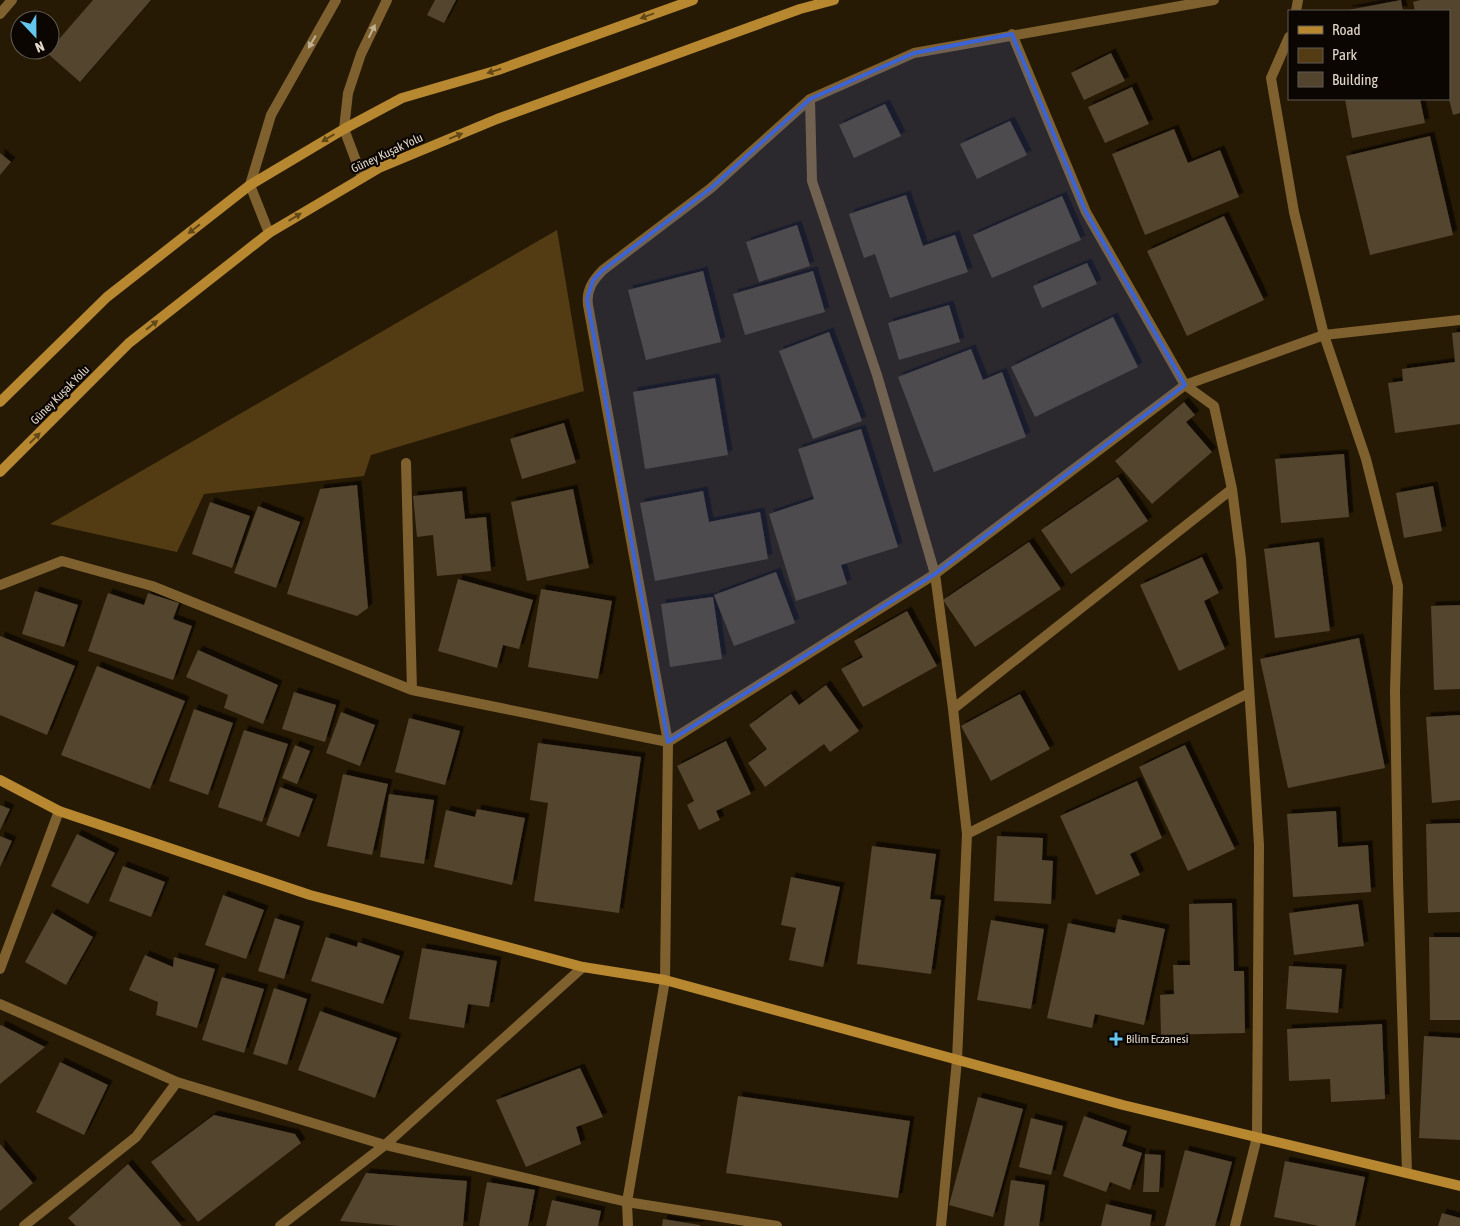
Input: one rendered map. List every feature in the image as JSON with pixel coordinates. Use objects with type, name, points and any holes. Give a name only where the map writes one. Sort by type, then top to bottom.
[{"type":"main road","points":[[0,402],[107,297],[250,185],[344,129],[402,98],[498,70],[693,0]]},
{"type":"main road","name":"Güney Kuşak Yolu","points":[[0,472],[129,343],[270,233],[362,177],[379,168],[497,119],[800,9],[834,0]]},
{"type":"main road","points":[[0,780],[59,811],[310,895],[583,967],[665,980],[1123,1105],[1460,1186]]},
{"type":"street","points":[[0,14],[12,0]]},
{"type":"street","points":[[270,233],[250,185],[271,115],[336,0]]},
{"type":"street","points":[[362,177],[344,129],[348,94],[361,54],[387,0]]},
{"type":"street","points":[[628,1226],[627,1202],[665,980],[668,742],[588,305],[589,291],[593,280],[603,270],[711,188],[810,99],[914,53],[1012,34],[1214,0]]},
{"type":"street","points":[[1012,34],[1086,212],[1185,385],[1214,406],[1232,489],[1241,559],[1259,845],[1256,1137],[1235,1226]]},
{"type":"street","points":[[1288,39],[1271,78],[1294,212],[1324,335],[1366,459],[1398,586],[1395,692],[1398,879],[1407,1173]]},
{"type":"street","points":[[810,99],[812,181],[877,375],[935,574],[953,709],[967,834],[956,1060],[941,1226]]},
{"type":"street","points":[[0,584],[62,562],[152,586],[412,690],[668,742],[935,574],[1185,385],[1324,335],[1460,320]]},
{"type":"street","points":[[406,464],[412,690]]},
{"type":"street","points":[[953,709],[1232,489]]},
{"type":"street","points":[[967,834],[1249,693]]},
{"type":"street","points":[[0,969],[59,811]]},
{"type":"street","points":[[280,1226],[385,1146],[583,967]]},
{"type":"street","points":[[0,1004],[177,1082],[385,1146],[627,1202],[777,1226]]},
{"type":"street","points":[[24,1226],[136,1137],[177,1082]]},
{"type":"highlighted area","points":[[1012,34],[1086,212],[1185,385],[935,574],[668,742],[587,299],[593,280],[603,270],[711,188],[810,99],[914,53]]},
{"type":"green space","points":[[557,230],[584,391],[371,455],[364,476],[204,494],[177,552],[50,524]]},
{"type":"building","points":[[93,0],[151,0],[80,82],[55,60],[60,60],[60,38]]},
{"type":"building","points":[[435,0],[456,0],[444,23],[427,15]]},
{"type":"building","points":[[1401,0],[1403,10],[1348,10]]},
{"type":"building","points":[[1420,0],[1460,0],[1460,113],[1453,115],[1449,100],[1450,10],[1415,10],[1413,2]]},
{"type":"building","points":[[1111,53],[1125,81],[1084,100],[1071,73]]},
{"type":"building","points":[[1132,87],[1149,124],[1105,143],[1088,107]]},
{"type":"building","points":[[1345,100],[1420,100],[1425,123],[1352,138]]},
{"type":"building","points":[[885,104],[901,136],[854,158],[839,125]]},
{"type":"building","points":[[1010,121],[1027,155],[977,179],[960,144]]},
{"type":"building","points":[[1174,129],[1188,163],[1220,150],[1239,197],[1145,235],[1112,154]]},
{"type":"building","points":[[1430,136],[1453,235],[1370,255],[1346,156]]},
{"type":"building","points":[[0,153],[11,162],[0,175]]},
{"type":"building","points":[[906,195],[923,246],[955,235],[968,272],[890,298],[875,254],[864,258],[849,214]]},
{"type":"building","points":[[1062,196],[1081,240],[992,278],[973,235]]},
{"type":"building","points":[[1224,216],[1264,300],[1187,336],[1147,251]]},
{"type":"building","points":[[797,225],[810,266],[759,282],[746,242]]},
{"type":"building","points":[[1087,263],[1097,284],[1042,308],[1033,286]]},
{"type":"building","points":[[703,271],[721,342],[646,360],[628,290]]},
{"type":"building","points":[[813,271],[825,312],[745,335],[733,294]]},
{"type":"building","points":[[949,305],[960,342],[899,360],[888,323]]},
{"type":"building","points":[[1113,317],[1138,367],[1035,417],[1011,367]]},
{"type":"building","points":[[829,332],[862,421],[813,439],[779,351]]},
{"type":"building","points":[[1460,332],[1460,424],[1395,433],[1388,383],[1403,381],[1402,369],[1455,362],[1452,333]]},
{"type":"building","points":[[971,349],[983,380],[1002,372],[1026,437],[934,472],[898,377]]},
{"type":"building","points":[[715,378],[728,455],[645,469],[633,392]]},
{"type":"building","points":[[1184,402],[1195,415],[1186,422],[1212,452],[1152,504],[1115,461]]},
{"type":"building","points":[[564,423],[576,463],[522,479],[510,439]]},
{"type":"building","points":[[861,429],[898,547],[841,565],[847,584],[796,601],[769,514],[814,499],[798,449]]},
{"type":"building","points":[[1344,454],[1349,517],[1281,523],[1275,459]]},
{"type":"building","points":[[1118,477],[1148,521],[1071,574],[1041,530]]},
{"type":"building","points":[[357,485],[368,608],[357,616],[287,594],[320,489]]},
{"type":"building","points":[[1433,486],[1442,531],[1404,538],[1396,493]]},
{"type":"building","points":[[573,489],[589,568],[527,581],[511,502]]},
{"type":"building","points":[[462,491],[465,519],[486,517],[491,571],[437,576],[433,535],[417,537],[413,496]]},
{"type":"building","points":[[703,491],[709,522],[760,512],[768,559],[655,581],[640,503]]},
{"type":"building","points":[[210,502],[250,516],[232,568],[192,554]]},
{"type":"building","points":[[258,506],[300,522],[276,588],[234,573]]},
{"type":"building","points":[[1029,542],[1061,589],[975,647],[943,600]]},
{"type":"building","points":[[1319,542],[1330,631],[1275,638],[1264,549]]},
{"type":"building","points":[[1202,557],[1219,593],[1204,601],[1225,649],[1179,671],[1140,585]]},
{"type":"building","points":[[776,572],[795,623],[734,646],[714,595]]},
{"type":"building","points":[[458,579],[533,600],[519,649],[503,645],[497,668],[438,651]]},
{"type":"building","points":[[541,589],[612,601],[598,679],[528,667]]},
{"type":"building","points":[[35,591],[78,605],[64,647],[22,634]]},
{"type":"building","points":[[108,593],[144,605],[148,593],[179,603],[173,619],[192,626],[173,680],[88,651]]},
{"type":"building","points":[[713,597],[722,659],[670,667],[661,604]]},
{"type":"building","points":[[1460,605],[1460,689],[1434,690],[1431,606]]},
{"type":"building","points":[[907,611],[937,666],[863,707],[841,669],[863,657],[854,641]]},
{"type":"building","points":[[0,636],[75,666],[47,735],[0,715]]},
{"type":"building","points":[[1359,638],[1385,768],[1288,788],[1260,659]]},
{"type":"building","points":[[198,650],[278,685],[263,724],[224,708],[228,695],[186,677]]},
{"type":"building","points":[[97,666],[185,701],[150,789],[61,755]]},
{"type":"building","points":[[826,685],[859,731],[830,752],[824,744],[765,787],[748,763],[767,749],[749,725],[791,694],[799,705]]},
{"type":"building","points":[[294,692],[336,705],[325,742],[282,729]]},
{"type":"building","points":[[1020,694],[1050,749],[991,781],[961,726]]},
{"type":"building","points":[[194,709],[233,723],[208,795],[169,781]]},
{"type":"building","points":[[341,712],[375,725],[360,766],[326,753]]},
{"type":"building","points":[[1460,715],[1460,800],[1432,803],[1426,717]]},
{"type":"building","points":[[409,718],[460,731],[445,785],[395,772]]},
{"type":"building","points":[[244,730],[288,744],[262,822],[218,807]]},
{"type":"building","points":[[726,741],[751,794],[716,811],[720,820],[699,830],[687,805],[694,801],[677,766]]},
{"type":"building","points":[[538,743],[641,757],[619,913],[534,901],[548,803],[530,800]]},
{"type":"building","points":[[295,745],[310,751],[297,784],[282,778]]},
{"type":"building","points":[[1185,745],[1235,849],[1188,871],[1139,767]]},
{"type":"building","points":[[343,774],[388,784],[372,855],[327,846]]},
{"type":"building","points":[[1137,781],[1162,838],[1130,854],[1140,875],[1096,895],[1060,816]]},
{"type":"building","points":[[280,787],[313,799],[299,837],[266,825]]},
{"type":"building","points":[[389,794],[434,800],[424,864],[380,857]]},
{"type":"building","points":[[0,805],[10,809],[0,830]]},
{"type":"building","points":[[477,809],[525,818],[512,885],[434,867],[446,810],[475,817]]},
{"type":"building","points":[[1336,811],[1338,847],[1368,845],[1371,892],[1293,897],[1287,814]]},
{"type":"building","points":[[1460,823],[1460,912],[1428,913],[1426,824]]},
{"type":"building","points":[[77,834],[115,853],[88,904],[51,886]]},
{"type":"building","points":[[0,836],[12,841],[0,867]]},
{"type":"building","points":[[997,836],[1043,838],[1042,860],[1053,861],[1051,904],[994,901]]},
{"type":"building","points":[[872,846],[936,854],[930,899],[941,900],[931,974],[857,964]]},
{"type":"building","points":[[123,866],[165,882],[151,917],[109,901]]},
{"type":"building","points":[[791,877],[840,887],[823,967],[789,960],[796,928],[781,925]]},
{"type":"building","points":[[223,895],[264,910],[246,959],[205,945]]},
{"type":"building","points":[[1232,903],[1234,971],[1244,971],[1245,1033],[1161,1035],[1160,995],[1174,994],[1173,965],[1190,965],[1189,904]]},
{"type":"building","points":[[1358,904],[1364,946],[1294,955],[1289,913]]},
{"type":"building","points":[[52,913],[93,937],[66,985],[25,962]]},
{"type":"building","points":[[275,918],[300,926],[284,979],[258,971]]},
{"type":"building","points":[[1118,919],[1165,929],[1144,1025],[1095,1014],[1092,1028],[1047,1018],[1068,923],[1115,933]]},
{"type":"building","points":[[991,920],[1044,929],[1031,1009],[977,1000]]},
{"type":"building","points":[[326,937],[357,947],[358,942],[400,956],[383,1004],[311,981]]},
{"type":"building","points":[[1429,937],[1460,937],[1460,1020],[1430,1020]]},
{"type":"building","points":[[422,948],[497,961],[489,1007],[468,1004],[464,1028],[409,1019]]},
{"type":"building","points":[[145,955],[173,967],[174,957],[215,969],[197,1028],[156,1015],[158,1002],[129,990]]},
{"type":"building","points":[[1289,966],[1342,969],[1338,1013],[1286,1009]]},
{"type":"building","points":[[222,977],[264,989],[244,1053],[202,1040]]},
{"type":"building","points":[[274,988],[307,999],[287,1065],[253,1054]]},
{"type":"building","points":[[320,1011],[397,1038],[375,1098],[298,1070]]},
{"type":"building","points":[[1382,1024],[1385,1099],[1331,1102],[1330,1079],[1289,1081],[1287,1029]]},
{"type":"building","points":[[0,1026],[45,1047],[0,1084]]},
{"type":"building","points":[[1424,1036],[1460,1038],[1460,1140],[1419,1138]]},
{"type":"building","points":[[60,1062],[108,1085],[84,1135],[36,1112]]},
{"type":"building","points":[[580,1068],[603,1117],[576,1127],[581,1144],[526,1167],[496,1100]]},
{"type":"building","points":[[738,1096],[910,1121],[898,1198],[726,1173]]},
{"type":"building","points":[[978,1097],[1023,1109],[993,1217],[949,1205]]},
{"type":"building","points":[[214,1115],[295,1134],[301,1143],[198,1222],[151,1162]]},
{"type":"building","points":[[1084,1116],[1127,1131],[1122,1146],[1142,1153],[1130,1190],[1110,1182],[1106,1192],[1063,1176]]},
{"type":"building","points":[[1031,1118],[1063,1126],[1051,1175],[1019,1167]]},
{"type":"building","points":[[0,1144],[33,1183],[0,1211]]},
{"type":"building","points":[[1185,1150],[1232,1162],[1215,1226],[1165,1226]]},
{"type":"building","points":[[1145,1154],[1161,1155],[1159,1192],[1143,1192]]},
{"type":"building","points":[[1285,1161],[1365,1177],[1355,1226],[1319,1226],[1274,1217]]},
{"type":"building","points":[[128,1164],[182,1226],[76,1226],[68,1218]]},
{"type":"building","points":[[366,1173],[467,1181],[463,1226],[400,1226],[340,1221]]},
{"type":"building","points":[[1011,1180],[1045,1185],[1039,1226],[1004,1226]]},
{"type":"building","points":[[487,1182],[535,1190],[528,1226],[479,1226]]},
{"type":"building","points":[[552,1200],[601,1211],[598,1226],[546,1226]]},
{"type":"building","points":[[1106,1204],[1152,1215],[1150,1226],[1101,1226]]},
{"type":"building","points":[[1442,1213],[1460,1218],[1460,1226],[1438,1226]]},
{"type":"building","points":[[663,1219],[700,1225],[700,1226],[662,1226]]},
{"type":"place","name":"Bilim Eczanesi","points":[[1116,1039]]}]
